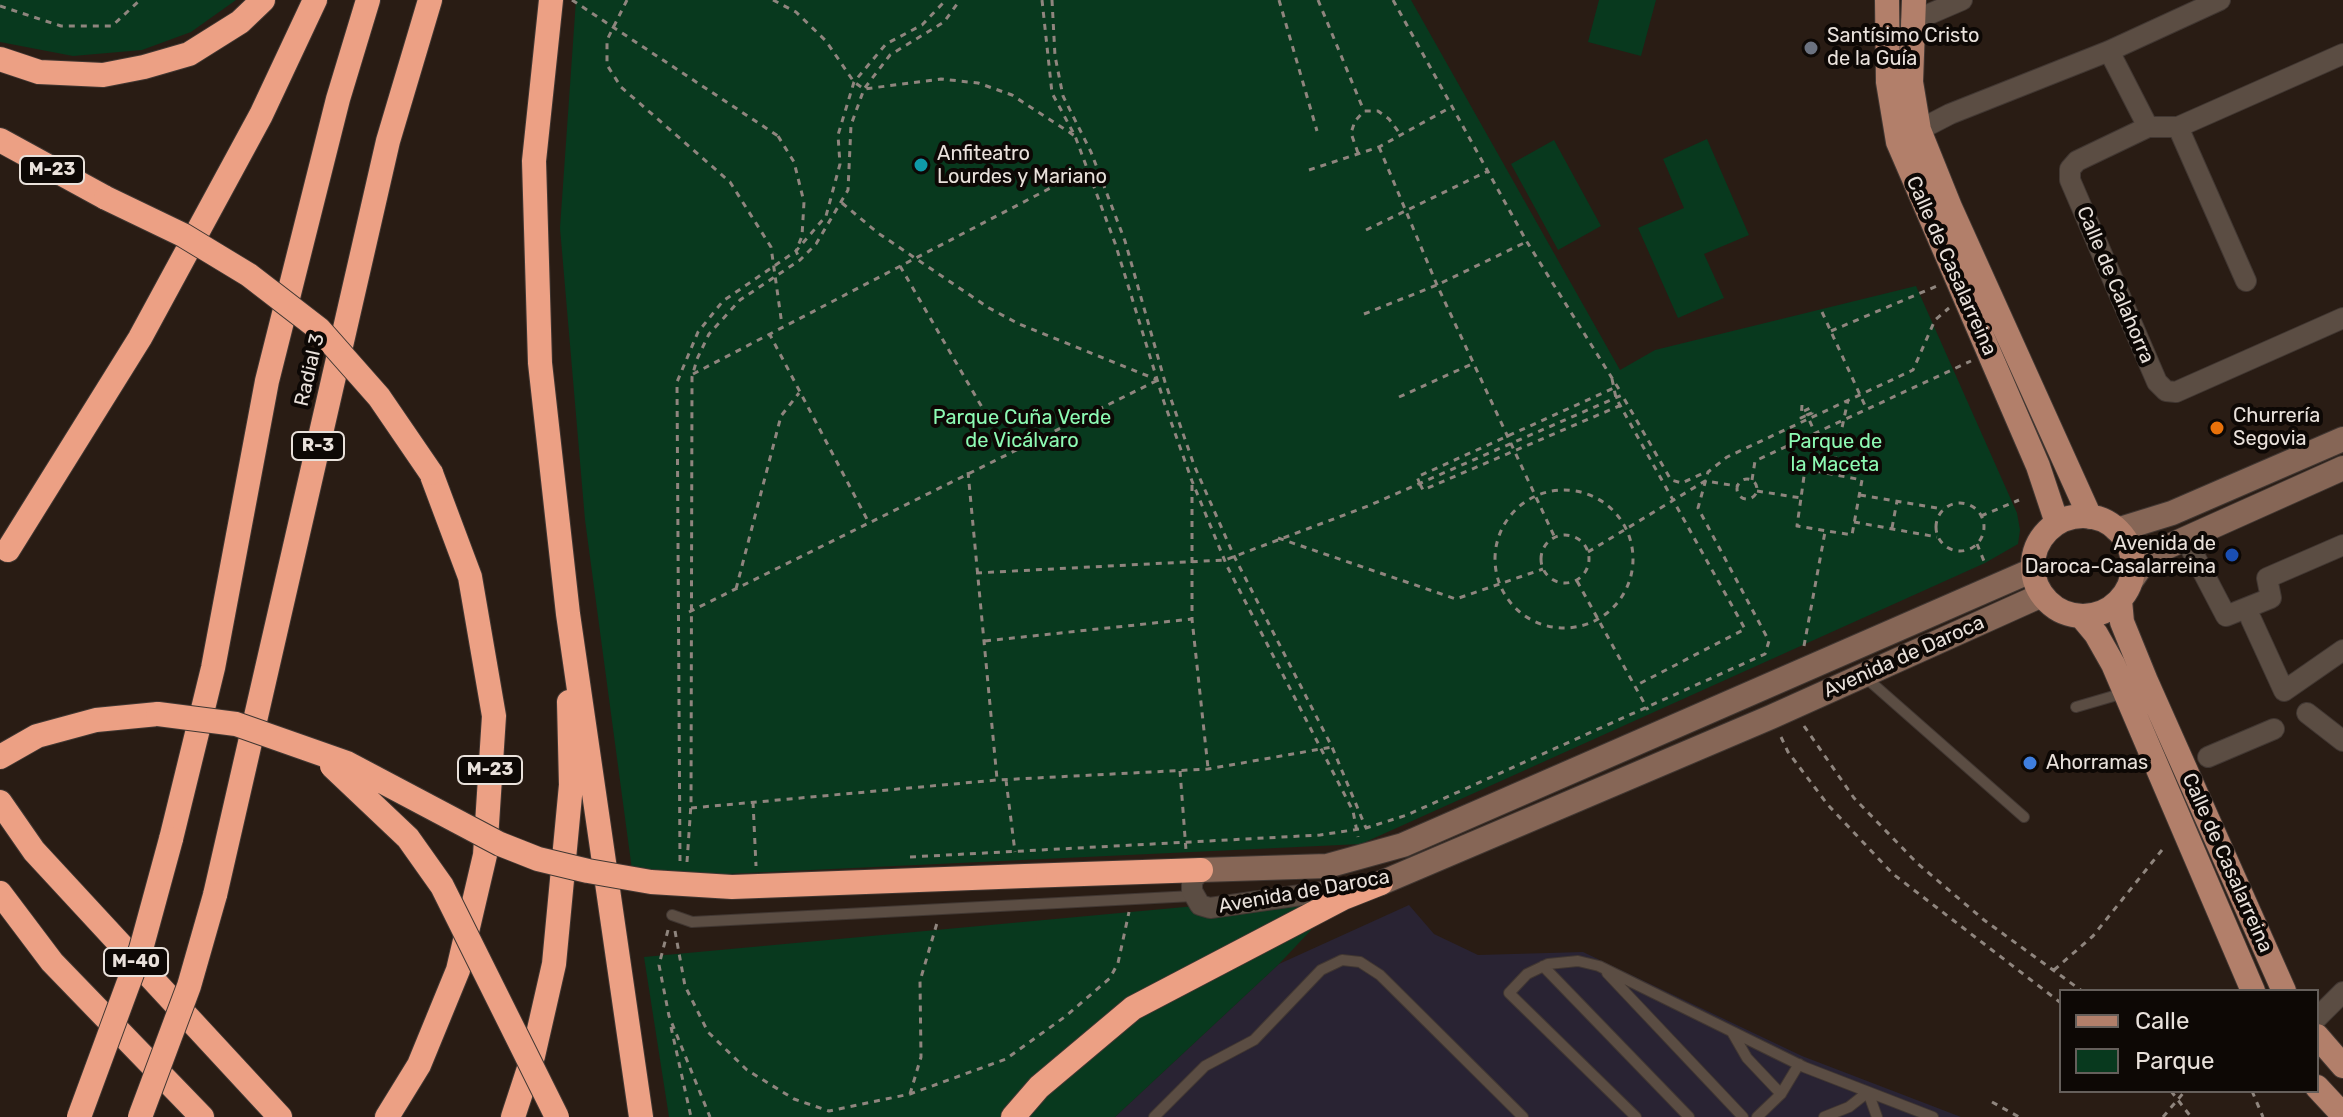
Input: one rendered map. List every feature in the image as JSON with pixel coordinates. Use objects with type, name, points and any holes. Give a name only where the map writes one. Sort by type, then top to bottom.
[{"type":"highway","points":[[0,59],[39,72],[103,75],[144,67],[189,54],[240,22],[263,0]]},
{"type":"highway","points":[[8,550],[140,338],[261,115],[315,0]]},
{"type":"highway","name":"Radial 3","points":[[79,1117],[127,990],[171,839],[213,668],[267,381],[338,99],[368,0]]},
{"type":"highway","name":"Radial 3","points":[[140,1117],[189,986],[215,895],[388,141],[430,0]]},
{"type":"highway","points":[[551,0],[534,161],[540,363],[568,614],[641,1117]]},
{"type":"highway","name":"M-23","points":[[0,140],[106,198],[183,235],[249,275],[319,329],[379,397],[431,473],[470,577],[494,716],[485,855],[458,970],[419,1065],[387,1117]]},
{"type":"highway","points":[[513,1117],[533,1056],[554,964],[571,785],[568,614]]},
{"type":"highway","points":[[0,757],[37,736],[96,720],[158,714],[236,724],[347,763],[500,844],[538,859],[651,882],[732,887],[1201,870]]},
{"type":"highway","points":[[295,744],[340,771],[408,838],[442,886],[557,1117]]},
{"type":"highway","name":"M-40","points":[[0,802],[34,851],[280,1117]]},
{"type":"highway","points":[[1013,1117],[1039,1087],[1133,1008],[1343,898],[1381,883]]},
{"type":"highway","name":"M-40","points":[[0,893],[52,962],[202,1117]]},
{"type":"main road","name":"Calle de Casalarreina","points":[[1887,0],[1888,82],[1960,287],[2038,466],[2057,523]]},
{"type":"main road","name":"Calle de Casalarreina","points":[[1912,11],[1909,136],[1956,220],[2090,517]]},
{"type":"main road","points":[[2117,530],[2172,513],[2343,439]]},
{"type":"main road","points":[[2125,590],[2131,553],[2117,530],[2090,517],[2057,523],[2038,543],[2033,570],[2042,595],[2053,606],[2081,616],[2095,615],[2125,590],[2149,555],[2343,468]]},
{"type":"main road","name":"Avenida de Daroca","points":[[1201,870],[1327,866],[1403,845],[2033,570]]},
{"type":"main road","name":"Calle de Casalarreina","points":[[2125,590],[2122,622],[2283,989]]},
{"type":"main road","name":"Avenida de Daroca","points":[[1381,883],[1643,773],[2042,595]]},
{"type":"main road","name":"Calle de Casalarreina","points":[[2081,616],[2102,644],[2252,989]]},
{"type":"main road","points":[[2319,1038],[2343,1066]]},
{"type":"main road","points":[[2319,1089],[2343,1115]]},
{"type":"street","points":[[1912,11],[1962,0]]},
{"type":"street","points":[[1909,136],[1950,114],[2109,51],[2220,0]]},
{"type":"street","points":[[2109,51],[2148,127]]},
{"type":"street","name":"Calle de Calahorra","points":[[2343,54],[2178,127],[2148,127],[2077,161],[2070,169],[2070,180],[2157,382],[2166,391],[2176,392],[2343,318]]},
{"type":"street","points":[[2178,127],[2246,281]]},
{"type":"street","points":[[2192,551],[2226,616],[2271,598],[2267,578],[2343,545]]},
{"type":"street","points":[[2251,619],[2284,691],[2343,650]]},
{"type":"street","points":[[2307,713],[2343,741]]},
{"type":"street","points":[[2208,757],[2274,729]]},
{"type":"street","name":"Avenida de Daroca","points":[[1201,870],[1192,881],[1193,896],[1200,905],[1210,908],[1381,883]]},
{"type":"street","points":[[2319,1016],[2343,992]]},
{"type":"lane","points":[[1863,675],[2024,817]]},
{"type":"lane","points":[[2076,707],[2124,693]]},
{"type":"lane","points":[[672,915],[692,922],[1132,902],[1193,896]]},
{"type":"lane","points":[[1154,1117],[1205,1066],[1254,1040],[1321,970],[1342,960],[1360,962],[1380,975],[1523,1117]]},
{"type":"lane","points":[[1636,1117],[1509,993],[1527,974],[1543,966],[1578,961],[1603,968],[1799,1064],[1933,1117]]},
{"type":"lane","points":[[1543,966],[1689,1117]]},
{"type":"lane","points":[[1603,968],[1743,1117]]},
{"type":"lane","points":[[1732,1032],[1747,1058],[1781,1094]]},
{"type":"lane","points":[[1757,1117],[1781,1094],[1799,1064]]},
{"type":"lane","points":[[1824,1117],[1849,1107],[1868,1092]]},
{"type":"lane","points":[[1868,1092],[1877,1117]]},
{"type":"path","points":[[0,6],[61,26],[112,26],[140,0]]},
{"type":"path","points":[[572,0],[778,136],[794,162],[804,202],[802,236],[796,251],[800,260]]},
{"type":"path","points":[[627,0],[607,40],[607,65],[621,87],[730,182],[771,247],[782,326]]},
{"type":"path","points":[[773,0],[796,12],[826,41],[854,82],[864,89],[941,79],[978,83],[1012,95],[1075,136]]},
{"type":"path","points":[[680,870],[677,382],[698,332],[723,301],[796,251],[826,216],[840,164],[838,135],[854,82],[886,44],[922,25],[946,0]]},
{"type":"path","points":[[686,870],[690,808],[693,374],[709,334],[740,300],[800,260],[816,244],[842,203],[848,190],[851,125],[864,89],[890,55],[944,22],[960,0]]},
{"type":"path","points":[[1042,0],[1052,93],[1088,169],[1192,481],[1225,560],[1353,811],[1359,841]]},
{"type":"path","points":[[1052,0],[1055,56],[1063,96],[1091,152],[1125,241],[1165,382],[1194,465],[1234,556],[1332,747],[1366,828]]},
{"type":"path","points":[[1279,0],[1317,131]]},
{"type":"path","points":[[1318,0],[1364,111]]},
{"type":"path","points":[[1393,0],[1527,242],[1671,480],[1682,483],[1708,472],[1727,457],[1807,415],[1913,370],[1935,320],[1960,287]]},
{"type":"path","points":[[1309,170],[1379,147],[1453,106]]},
{"type":"path","points":[[1358,153],[1351,133],[1355,121],[1364,111],[1378,111],[1389,119],[1401,135]]},
{"type":"path","points":[[1379,147],[1437,285],[1555,538]]},
{"type":"path","points":[[693,374],[1088,169]]},
{"type":"path","points":[[1366,230],[1488,171]]},
{"type":"path","points":[[842,203],[916,258],[1019,324],[1158,380]]},
{"type":"path","points":[[1364,314],[1437,285],[1527,242]]},
{"type":"path","points":[[900,266],[1008,452]]},
{"type":"path","points":[[1831,331],[1960,287]]},
{"type":"path","points":[[1822,312],[1867,410]]},
{"type":"path","points":[[769,333],[869,523]]},
{"type":"path","points":[[1399,397],[1474,363]]},
{"type":"path","points":[[1757,491],[1752,480],[1755,461],[1963,366]]},
{"type":"path","points":[[1611,377],[1616,398],[1745,629],[1635,686]]},
{"type":"path","points":[[689,612],[1158,380]]},
{"type":"path","points":[[1614,388],[1417,477],[1423,490],[1620,405]]},
{"type":"path","points":[[736,590],[781,416],[799,393]]},
{"type":"path","points":[[976,573],[1225,560],[1420,484],[1622,395]]},
{"type":"path","points":[[1832,474],[1848,400]]},
{"type":"path","points":[[1802,405],[1815,433]]},
{"type":"path","points":[[1805,469],[1832,474],[1862,480],[1852,535],[1797,526],[1805,469]]},
{"type":"path","points":[[968,472],[997,780]]},
{"type":"path","points":[[1006,780],[1015,852],[1320,835],[1366,828],[1407,815],[1765,654],[1769,641],[1698,508],[1708,472]]},
{"type":"path","points":[[1752,480],[1743,479],[1737,486],[1737,492],[1744,499],[1751,499],[1757,491]]},
{"type":"path","points":[[1192,481],[1192,619],[1208,769]]},
{"type":"path","points":[[1588,552],[1705,481],[1737,486]]},
{"type":"path","points":[[1561,490],[1588,494],[1611,507],[1627,529],[1633,563],[1630,579],[1612,609],[1599,619],[1580,626],[1560,628],[1541,624],[1523,615],[1509,601],[1499,583],[1495,566],[1500,532],[1515,511],[1535,496],[1561,490]]},
{"type":"path","points":[[1757,491],[1801,498]]},
{"type":"path","points":[[1854,522],[1937,537],[1955,551],[1977,544],[1984,531],[1981,516],[1964,503],[1943,509],[1859,495]]},
{"type":"path","points":[[1981,516],[2019,500]]},
{"type":"path","points":[[1892,528],[1897,501]]},
{"type":"path","points":[[1937,537],[1936,522],[1943,509]]},
{"type":"path","points":[[1803,651],[1825,532]]},
{"type":"path","points":[[1571,536],[1588,552],[1588,568],[1577,581],[1561,583],[1543,569],[1542,554],[1555,538],[1571,536]]},
{"type":"path","points":[[1278,538],[1456,599],[1543,569]]},
{"type":"path","points":[[1977,544],[1987,568]]},
{"type":"path","points":[[1577,581],[1652,720]]},
{"type":"path","points":[[984,641],[1192,619]]},
{"type":"path","points":[[1802,724],[1820,755],[1854,798],[1917,863],[1984,920],[2079,989]]},
{"type":"path","points":[[1779,733],[1788,752],[1828,805],[1893,874],[2059,1001]]},
{"type":"path","points":[[690,808],[997,780],[1208,769],[1332,747]]},
{"type":"path","points":[[1180,771],[1186,850]]},
{"type":"path","points":[[742,867],[756,866],[753,802]]},
{"type":"path","points":[[2054,970],[2065,964],[2093,936],[2162,850]]},
{"type":"path","points":[[672,915],[685,986],[708,1032],[747,1070],[794,1099],[829,1111],[910,1094],[1006,1059],[1110,978],[1118,963],[1132,902]]},
{"type":"path","points":[[910,1094],[921,1057],[920,981],[926,954],[936,936],[938,912]]},
{"type":"path","points":[[672,915],[659,965],[691,1117]]},
{"type":"path","points":[[669,1016],[710,1117]]},
{"type":"path","points":[[2173,1093],[2191,1117]]},
{"type":"path","points":[[2163,1117],[2183,1093]]},
{"type":"path","points":[[2253,1093],[2263,1117]]},
{"type":"path","points":[[1992,1102],[2019,1117]]},
{"type":"path","points":[[827,1117],[829,1111]]},
{"type":"shaded area","points":[[1409,905],[1434,934],[1478,955],[1583,952],[1802,1056],[1961,1117],[1115,1117],[1279,964]]},
{"type":"green space","points":[[0,0],[236,0],[191,32],[142,50],[73,56],[0,42]]},
{"type":"green space","name":"Parque Cuña Verde de Vicálvaro","points":[[576,0],[1411,0],[1620,370],[1655,350],[1916,286],[2017,513],[2020,530],[2018,544],[1985,563],[1361,844],[684,876],[632,870],[585,520],[560,228]]},
{"type":"green space","points":[[1599,0],[1656,0],[1641,56],[1588,42]]},
{"type":"green space","points":[[1707,139],[1749,235],[1704,254],[1724,298],[1678,318],[1638,228],[1684,208],[1663,159]]},
{"type":"green space","points":[[1554,140],[1601,226],[1558,250],[1511,164]]},
{"type":"green space","points":[[1347,892],[1279,964],[1115,1117],[669,1117],[644,957]]},
{"type":"place","name":"Santísimo Cristo de la Guía","points":[[1811,48]]},
{"type":"place","name":"Anfiteatro Lourdes y Mariano","points":[[921,165]]},
{"type":"place","name":"Churrería Segovia","points":[[2217,428]]},
{"type":"place","name":"Avenida de Daroca-Casalarreina","points":[[2232,555]]},
{"type":"place","name":"Ahorramas","points":[[2030,763]]},
{"type":"park label","name":"Parque de la Maceta","points":[[1835,454]]}]
